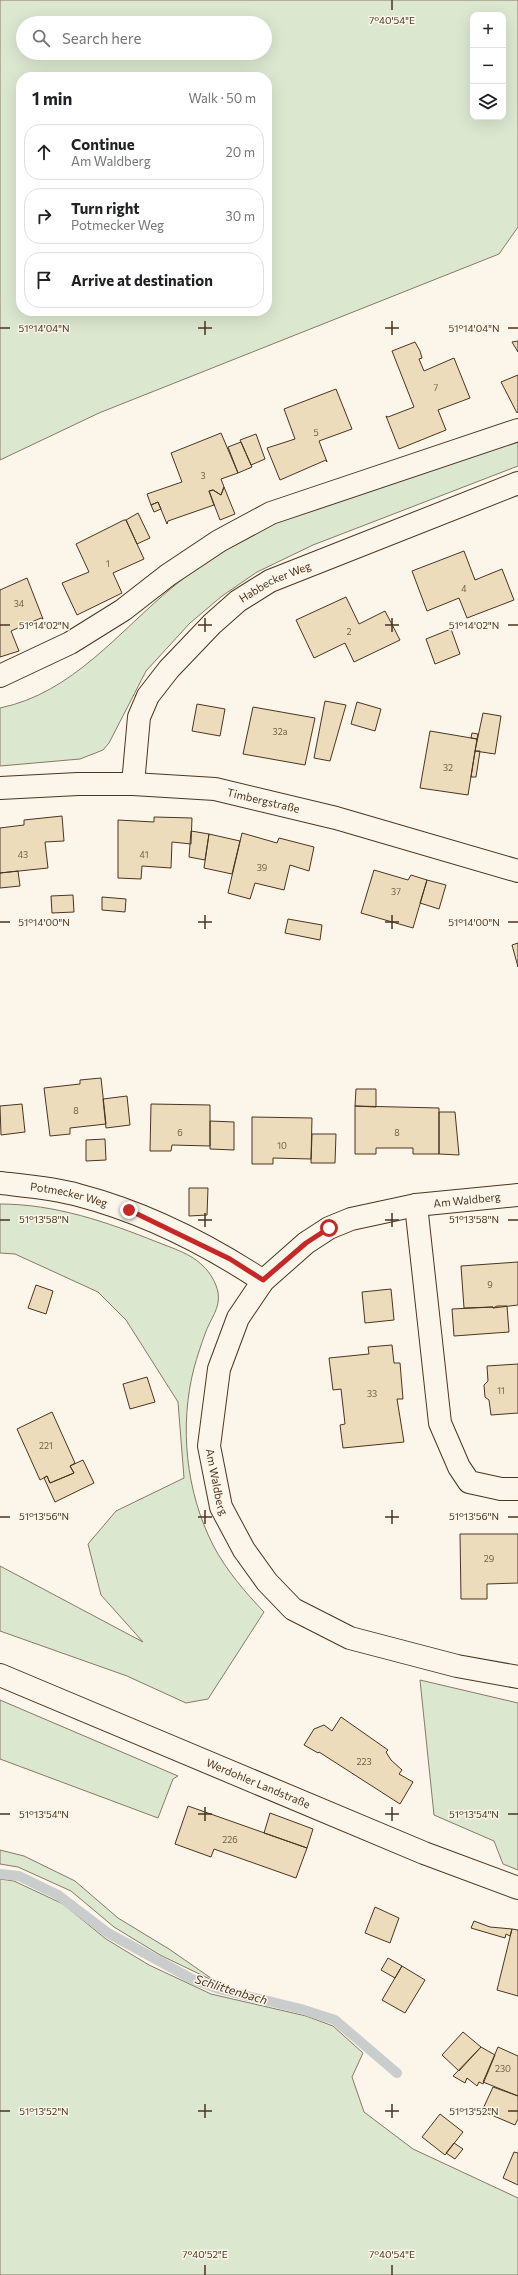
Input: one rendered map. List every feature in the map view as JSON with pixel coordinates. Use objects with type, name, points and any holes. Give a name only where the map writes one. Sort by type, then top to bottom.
[{"type":"street","points":[[0,676],[70,643],[123,610],[168,576],[219,541],[271,513],[518,430]]},
{"type":"street","name":"Habbecker Weg","points":[[133,784],[139,717],[148,696],[169,668],[212,624],[238,601],[270,581],[518,483]]},
{"type":"street","name":"Timbergstraße","points":[[0,788],[78,784],[133,784],[215,789],[336,818],[518,871]]},
{"type":"street","name":"Potmecker Weg","points":[[0,1183],[39,1187],[78,1195],[129,1210],[230,1259],[263,1280]]},
{"type":"street","name":"Am Waldberg","points":[[518,1195],[416,1205],[351,1219],[329,1228],[306,1243],[263,1280],[238,1318],[219,1369],[209,1446],[221,1507],[244,1550],[267,1582],[293,1610],[350,1638],[457,1666],[518,1677]]},
{"type":"street","points":[[416,1205],[440,1423],[459,1467],[469,1482],[501,1489],[518,1489]]},
{"type":"street","name":"Werdohler Landstraße","points":[[0,1676],[424,1853],[518,1888]]},
{"type":"green space","points":[[0,0],[518,0],[518,227],[499,254],[99,413],[0,460]]},
{"type":"green space","points":[[518,440],[518,466],[313,545],[257,572],[222,596],[190,623],[146,671],[109,743],[103,750],[80,759],[0,766],[0,708],[26,700],[50,689],[73,675],[186,576],[225,550],[280,521]]},
{"type":"green space","points":[[0,1204],[41,1207],[61,1211],[100,1221],[138,1235],[175,1249],[193,1258],[208,1271],[216,1285],[219,1298],[217,1308],[199,1351],[189,1390],[186,1436],[191,1481],[204,1525],[213,1545],[236,1580],[264,1612],[208,1699],[186,1703],[127,1676],[0,1631],[0,1566],[143,1642],[101,1595],[88,1544],[116,1511],[184,1478],[178,1402],[126,1320],[98,1292],[15,1254],[0,1253]]},
{"type":"green space","points":[[420,1680],[518,1703],[518,1870],[503,1864],[494,1841],[434,1815]]},
{"type":"green space","points":[[0,1700],[178,1776],[173,1779],[158,1818],[0,1759]]},
{"type":"green space","points":[[0,1850],[24,1856],[75,1881],[118,1918],[169,1949],[218,1983],[160,1955],[114,1927],[71,1891],[18,1867],[0,1864]]},
{"type":"green space","points":[[0,1879],[14,1881],[63,1904],[106,1939],[149,1965],[211,1994],[306,2016],[333,2026],[363,2053],[352,2077],[364,2112],[413,2149],[518,2198],[518,2275],[0,2275]]},
{"type":"building","points":[[518,341],[518,352],[512,342]]},
{"type":"building","points":[[415,342],[420,351],[422,358],[419,359],[424,371],[454,358],[470,398],[438,410],[446,430],[399,449],[386,416],[388,417],[414,407],[392,351]]},
{"type":"building","points":[[518,375],[518,412],[517,413],[501,382]]},
{"type":"building","points":[[336,389],[352,429],[319,441],[327,462],[326,460],[280,480],[267,448],[295,439],[284,409]]},
{"type":"building","points":[[221,433],[238,473],[221,479],[224,487],[221,495],[213,490],[209,491],[214,505],[168,521],[167,524],[158,502],[151,505],[147,494],[182,482],[171,453]]},
{"type":"building","points":[[256,434],[265,459],[251,465],[240,440]]},
{"type":"building","points":[[241,442],[252,467],[238,473],[228,447]]},
{"type":"building","points":[[224,487],[235,514],[220,520],[209,491],[213,490],[221,495]]},
{"type":"building","points":[[158,502],[161,509],[154,512],[151,505]]},
{"type":"building","points":[[138,513],[150,538],[137,544],[126,520]]},
{"type":"building","points":[[126,520],[144,559],[113,573],[122,593],[77,615],[62,583],[89,572],[76,544]]},
{"type":"building","points":[[464,551],[475,580],[502,569],[514,600],[467,618],[459,598],[427,611],[412,571]]},
{"type":"building","points":[[27,578],[43,619],[41,618],[11,631],[19,651],[0,657],[0,590]]},
{"type":"building","points":[[346,597],[359,624],[385,611],[400,640],[354,662],[345,643],[314,658],[296,620]]},
{"type":"building","points":[[451,629],[460,654],[435,664],[426,639]]},
{"type":"building","points":[[325,701],[346,705],[330,761],[314,758]]},
{"type":"building","points":[[357,702],[381,709],[375,731],[351,724]]},
{"type":"building","points":[[197,704],[225,709],[220,736],[192,731]]},
{"type":"building","points":[[253,707],[315,718],[305,765],[243,754]]},
{"type":"building","points":[[483,713],[501,716],[495,754],[475,751]]},
{"type":"building","points":[[430,731],[477,739],[468,795],[420,788]]},
{"type":"building","points":[[472,733],[478,734],[477,739],[471,738]]},
{"type":"building","points":[[475,751],[480,751],[476,777],[471,777]]},
{"type":"building","points":[[62,816],[64,841],[45,842],[48,868],[0,873],[0,828],[24,825],[24,820]]},
{"type":"building","points":[[154,817],[192,818],[191,844],[172,842],[171,868],[142,866],[141,879],[118,878],[118,820],[154,822]]},
{"type":"building","points":[[191,831],[209,834],[205,860],[189,857]]},
{"type":"building","points":[[242,833],[277,843],[279,838],[314,847],[309,871],[290,865],[284,890],[255,883],[250,899],[228,893]]},
{"type":"building","points":[[209,834],[240,841],[232,874],[204,868]]},
{"type":"building","points":[[374,870],[408,880],[411,875],[427,880],[413,928],[361,913]]},
{"type":"building","points":[[18,871],[20,886],[0,888],[0,873]]},
{"type":"building","points":[[427,880],[446,885],[439,909],[420,903]]},
{"type":"building","points":[[73,895],[74,912],[52,913],[51,896]]},
{"type":"building","points":[[102,897],[126,899],[125,912],[102,910]]},
{"type":"building","points":[[288,919],[322,925],[320,940],[285,933]]},
{"type":"building","points":[[518,943],[518,967],[512,945]]},
{"type":"building","points":[[101,1078],[106,1124],[70,1128],[70,1134],[50,1136],[44,1088],[80,1084],[80,1080]]},
{"type":"building","points":[[356,1089],[376,1089],[376,1107],[355,1106]]},
{"type":"building","points":[[127,1096],[130,1125],[106,1128],[103,1099]]},
{"type":"building","points":[[22,1104],[25,1132],[1,1135],[0,1106]]},
{"type":"building","points":[[151,1104],[210,1105],[210,1146],[172,1145],[171,1151],[150,1151]]},
{"type":"building","points":[[355,1106],[439,1108],[439,1154],[413,1154],[413,1148],[376,1148],[376,1154],[355,1154]]},
{"type":"building","points":[[439,1112],[455,1112],[459,1155],[439,1154]]},
{"type":"building","points":[[252,1117],[312,1118],[311,1159],[273,1158],[273,1164],[252,1164]]},
{"type":"building","points":[[210,1121],[234,1122],[234,1150],[210,1149]]},
{"type":"building","points":[[312,1134],[336,1134],[335,1163],[311,1163]]},
{"type":"building","points":[[105,1139],[106,1160],[86,1161],[86,1140]]},
{"type":"building","points":[[189,1188],[208,1188],[207,1215],[189,1216]]},
{"type":"building","points":[[518,1262],[518,1305],[493,1308],[464,1308],[461,1266]]},
{"type":"building","points":[[36,1285],[53,1291],[46,1314],[28,1308]]},
{"type":"building","points":[[391,1289],[394,1320],[365,1323],[362,1292]]},
{"type":"building","points":[[497,1306],[507,1306],[509,1332],[454,1336],[452,1309],[493,1308]]},
{"type":"building","points":[[392,1345],[394,1363],[400,1363],[403,1399],[397,1399],[404,1442],[343,1448],[340,1425],[345,1424],[341,1389],[333,1390],[329,1358],[369,1354],[368,1347]]},
{"type":"building","points":[[518,1364],[518,1413],[491,1415],[489,1400],[485,1397],[484,1385],[488,1381],[487,1366]]},
{"type":"building","points":[[147,1377],[155,1402],[130,1409],[123,1384]]},
{"type":"building","points":[[52,1412],[75,1463],[70,1466],[74,1473],[50,1483],[47,1476],[40,1480],[17,1429]]},
{"type":"building","points":[[83,1460],[94,1483],[55,1502],[44,1478],[47,1476],[50,1483],[74,1473],[70,1466]]},
{"type":"building","points":[[460,1534],[518,1534],[518,1583],[487,1584],[487,1599],[461,1599]]},
{"type":"building","points":[[341,1717],[388,1750],[386,1752],[391,1760],[402,1770],[399,1774],[413,1782],[400,1804],[319,1752],[318,1753],[304,1745],[314,1729],[324,1725],[332,1731]]},
{"type":"building","points":[[188,1806],[307,1848],[296,1878],[214,1849],[211,1857],[175,1844]]},
{"type":"building","points":[[270,1813],[313,1829],[307,1848],[264,1833]]},
{"type":"building","points":[[375,1907],[399,1918],[390,1943],[365,1933]]},
{"type":"building","points":[[474,1921],[490,1927],[512,1929],[510,1936],[506,1934],[505,1938],[471,1928]]},
{"type":"building","points":[[512,1929],[518,1930],[518,1996],[497,1990]]},
{"type":"building","points":[[388,1958],[402,1966],[395,1978],[381,1970]]},
{"type":"building","points":[[402,1966],[425,1980],[405,2013],[382,2000]]},
{"type":"building","points":[[463,2032],[481,2047],[459,2071],[442,2055]]},
{"type":"building","points":[[481,2047],[495,2055],[483,2084],[479,2082],[477,2086],[467,2078],[465,2083],[453,2076]]},
{"type":"building","points":[[498,2047],[518,2056],[518,2096],[483,2082]]},
{"type":"building","points":[[493,2087],[518,2096],[518,2119],[515,2125],[482,2111]]},
{"type":"building","points":[[440,2114],[463,2132],[445,2155],[422,2137]]},
{"type":"building","points":[[454,2143],[463,2149],[455,2159],[446,2153]]},
{"type":"building","points":[[514,2152],[518,2153],[518,2185],[503,2178]]},
{"type":"waterway","name":"Schlittenbach","points":[[0,1874],[19,1876],[58,1895],[108,1933],[192,1979],[219,1989],[301,2009],[335,2020],[397,2073]]},
{"type":"route","points":[[129,1210],[230,1259],[263,1280],[306,1243],[329,1228]]}]
